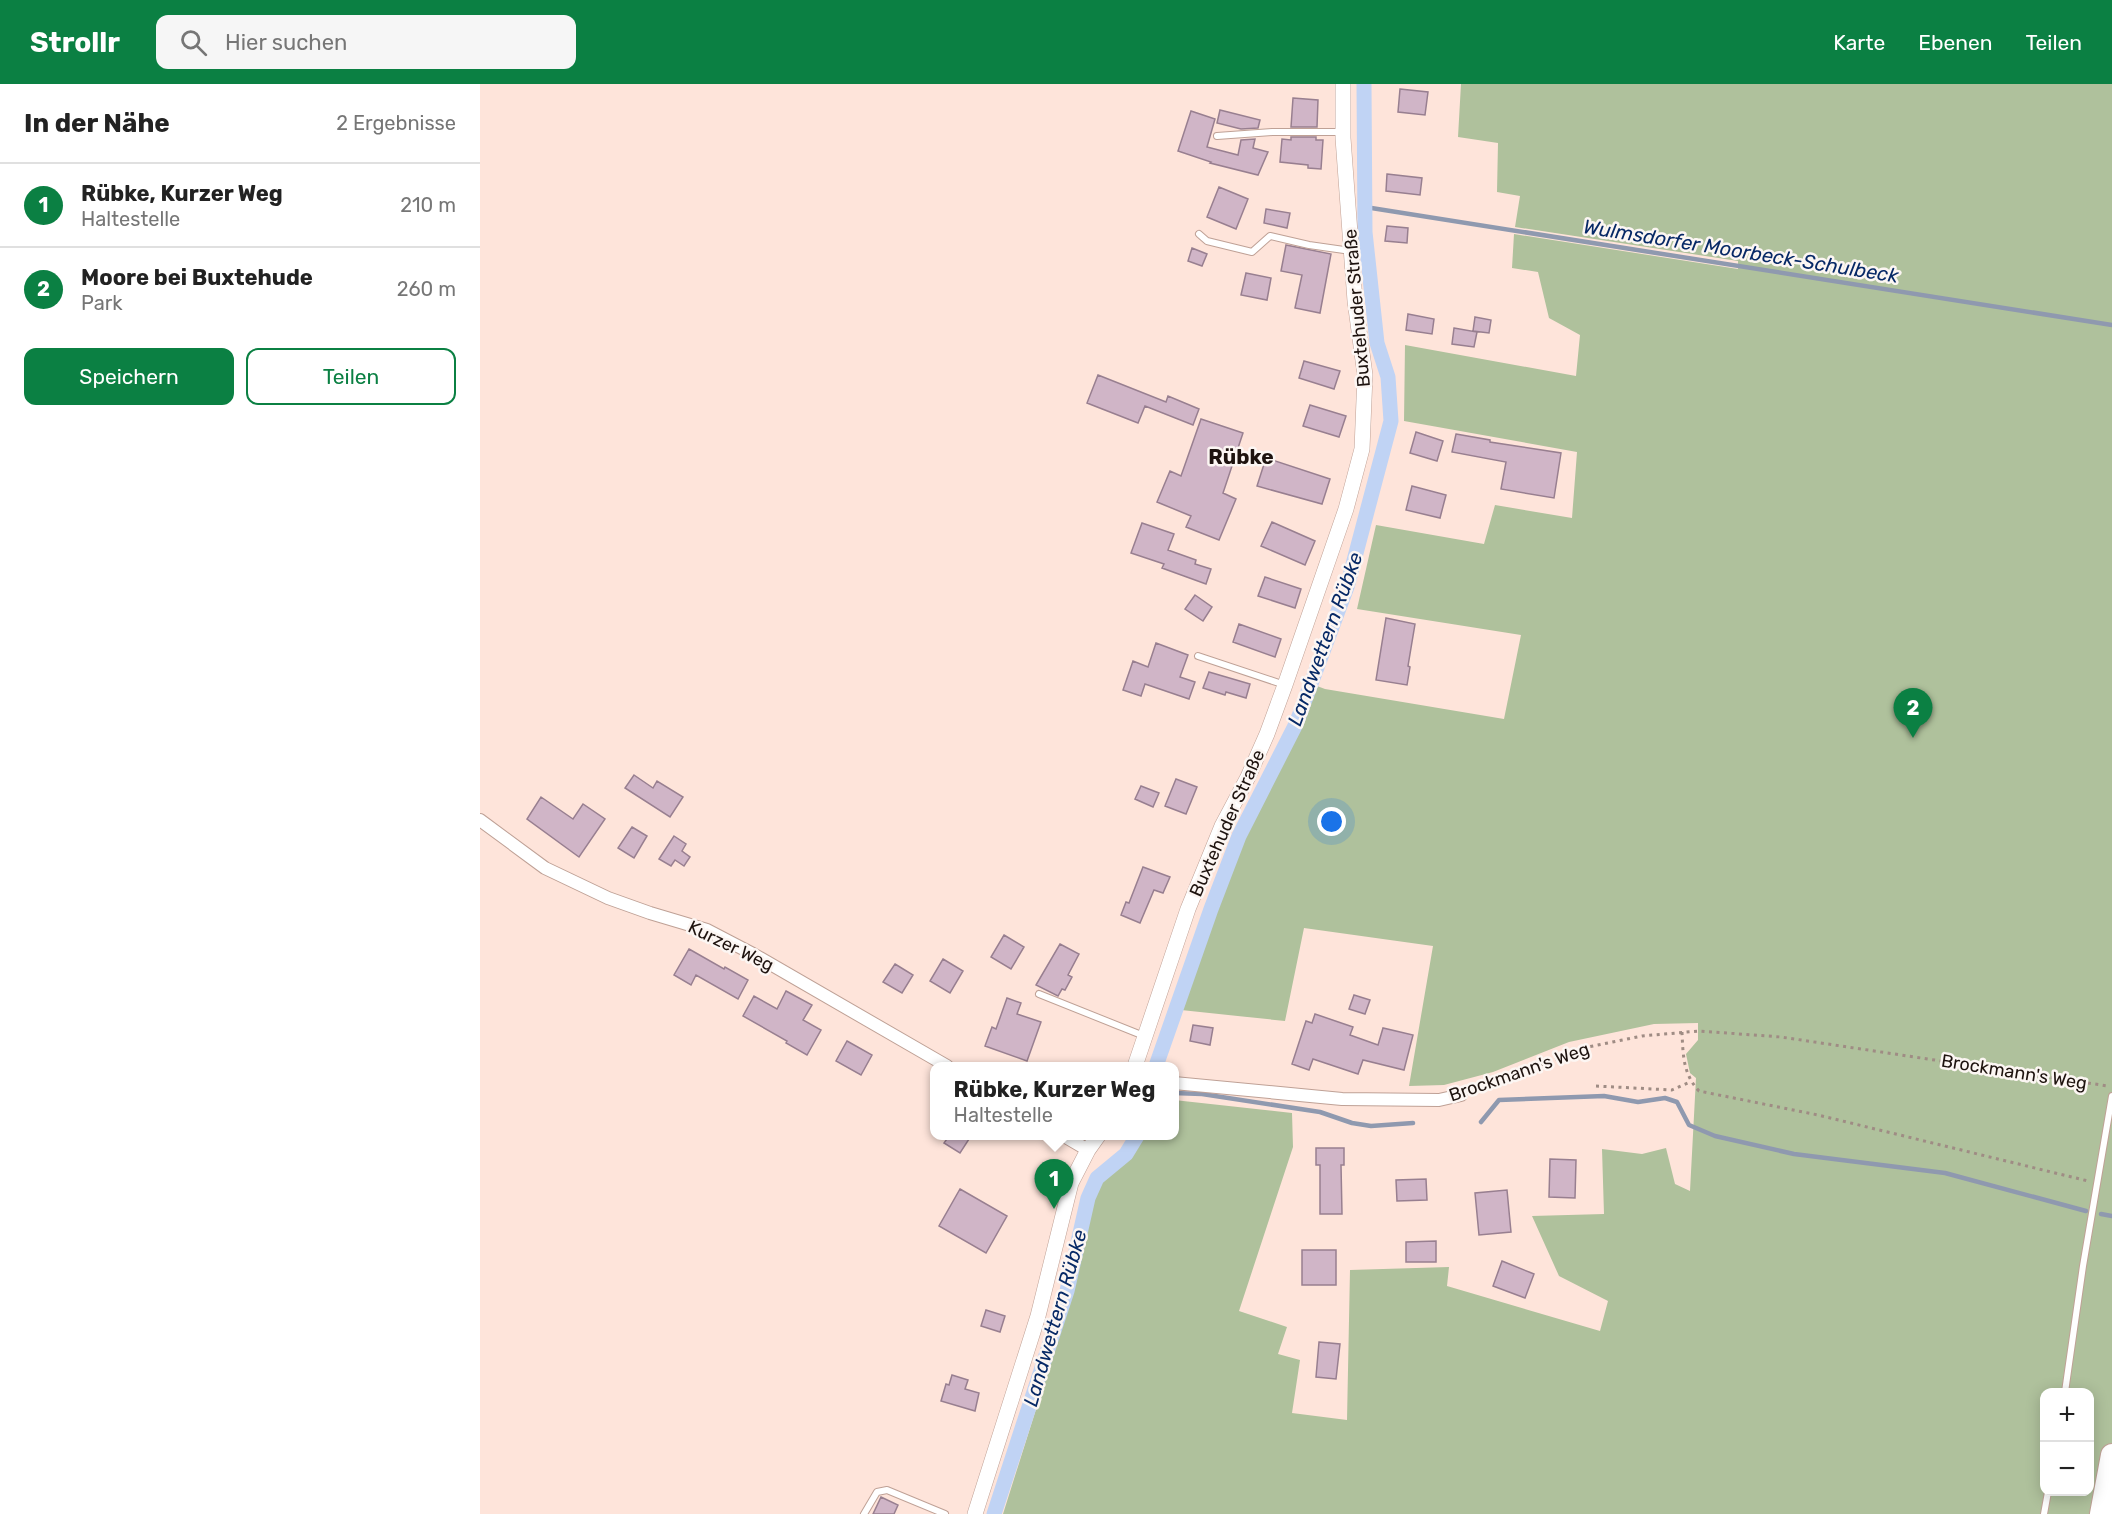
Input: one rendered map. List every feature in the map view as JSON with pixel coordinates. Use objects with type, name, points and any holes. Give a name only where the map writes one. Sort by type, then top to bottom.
[{"type":"highway","points":[[2101,1514],[2112,1455]]},
{"type":"street","name":"Buxtehuder Straße","points":[[1136,1062],[1192,898],[1222,826],[1258,755],[1285,685],[1346,509],[1362,449],[1365,375],[1355,301],[1343,132],[1343,84]]},
{"type":"street","name":"Kurzer Weg","points":[[480,820],[545,868],[608,898],[707,930],[940,1062]]},
{"type":"street","name":"Brockmann's Weg","points":[[1179,1084],[1342,1100],[1439,1100],[1461,1095]]},
{"type":"street","points":[[1071,1140],[1088,1150]]},
{"type":"street","points":[[975,1514],[1038,1316],[1071,1183],[1095,1140]]},
{"type":"lane","points":[[1217,136],[1272,132],[1343,132]]},
{"type":"lane","points":[[1199,234],[1207,241],[1252,252],[1270,236],[1309,245],[1352,251]]},
{"type":"lane","points":[[1198,656],[1285,685]]},
{"type":"lane","points":[[1039,994],[1145,1036]]},
{"type":"lane","points":[[2066,1388],[2083,1266],[2112,1096]]},
{"type":"lane","points":[[864,1514],[877,1492],[887,1490],[945,1514]]},
{"type":"lane","points":[[2044,1514],[2047,1496]]},
{"type":"path","name":"Brockmann's Weg","points":[[1461,1095],[1583,1048],[1642,1036],[1699,1031],[1781,1037],[2112,1087]]},
{"type":"path","points":[[1682,1032],[1684,1063],[1690,1082],[1699,1091],[1818,1115],[2098,1184]]},
{"type":"path","points":[[1596,1086],[1672,1090],[1690,1082]]},
{"type":"green space","points":[[1461,84],[2112,84],[2112,1514],[1003,1514],[1071,1298],[1091,1199],[1099,1180],[1128,1159],[1139,1140],[1179,1140],[1179,1101],[1292,1113],[1293,1147],[1239,1311],[1287,1327],[1278,1354],[1300,1360],[1292,1413],[1347,1420],[1350,1270],[1449,1267],[1447,1286],[1600,1331],[1608,1301],[1559,1276],[1532,1216],[1604,1214],[1602,1149],[1642,1154],[1666,1148],[1675,1184],[1690,1191],[1696,1078],[1690,1073],[1686,1054],[1698,1040],[1698,1023],[1654,1024],[1569,1042],[1493,1072],[1444,1085],[1409,1086],[1433,946],[1304,928],[1285,1021],[1181,1010],[1216,911],[1253,819],[1317,686],[1504,719],[1521,635],[1357,609],[1376,525],[1484,544],[1495,505],[1572,518],[1577,452],[1404,421],[1405,345],[1576,376],[1580,335],[1549,318],[1538,272],[1512,268],[1514,234],[1738,269],[1738,261],[1515,227],[1520,196],[1497,192],[1498,143],[1458,137]]},
{"type":"building","points":[[1400,89],[1428,92],[1425,115],[1398,112]]},
{"type":"building","points":[[1293,98],[1318,100],[1317,127],[1291,127]]},
{"type":"building","points":[[1220,110],[1260,120],[1258,128],[1241,129],[1217,123]]},
{"type":"building","points":[[1191,111],[1215,119],[1207,147],[1238,155],[1241,140],[1255,139],[1253,148],[1268,152],[1258,175],[1210,163],[1178,151]]},
{"type":"building","points":[[1291,137],[1316,137],[1316,140],[1323,140],[1321,169],[1280,162],[1282,139],[1291,140]]},
{"type":"building","points":[[1387,174],[1422,178],[1420,195],[1386,191]]},
{"type":"building","points":[[1219,187],[1248,199],[1236,229],[1207,217]]},
{"type":"building","points":[[1266,209],[1290,213],[1287,228],[1264,223]]},
{"type":"building","points":[[1387,226],[1408,228],[1407,243],[1385,241]]},
{"type":"building","points":[[1286,245],[1331,254],[1320,313],[1295,308],[1302,275],[1281,271]]},
{"type":"building","points":[[1192,248],[1207,254],[1202,266],[1188,261]]},
{"type":"building","points":[[1246,273],[1271,278],[1267,300],[1241,295]]},
{"type":"building","points":[[1408,314],[1434,319],[1432,334],[1406,330]]},
{"type":"building","points":[[1475,317],[1491,320],[1489,333],[1473,331]]},
{"type":"building","points":[[1454,328],[1477,332],[1474,347],[1452,344]]},
{"type":"building","points":[[1304,361],[1340,371],[1334,389],[1299,378]]},
{"type":"building","points":[[1098,375],[1166,402],[1168,396],[1199,409],[1193,425],[1145,406],[1138,423],[1087,403]]},
{"type":"building","points":[[1310,405],[1346,416],[1339,437],[1303,426]]},
{"type":"building","points":[[1201,419],[1243,433],[1223,493],[1236,499],[1219,540],[1186,527],[1191,516],[1157,502],[1170,471],[1181,476]]},
{"type":"building","points":[[1416,432],[1443,441],[1437,461],[1410,453]]},
{"type":"building","points":[[1456,434],[1490,440],[1490,442],[1561,453],[1554,498],[1501,489],[1506,462],[1452,452]]},
{"type":"building","points":[[1266,458],[1330,479],[1322,504],[1257,486]]},
{"type":"building","points":[[1412,486],[1446,495],[1440,518],[1406,510]]},
{"type":"building","points":[[1272,522],[1315,541],[1305,565],[1261,546]]},
{"type":"building","points":[[1142,523],[1174,534],[1168,550],[1196,560],[1195,564],[1211,569],[1206,584],[1162,568],[1164,564],[1131,553]]},
{"type":"building","points":[[1265,577],[1301,589],[1295,608],[1258,596]]},
{"type":"building","points":[[1195,595],[1212,607],[1203,621],[1185,609]]},
{"type":"building","points":[[1386,618],[1415,624],[1407,685],[1376,680]]},
{"type":"building","points":[[1239,624],[1281,639],[1275,657],[1233,642]]},
{"type":"building","points":[[1156,643],[1188,655],[1180,677],[1195,682],[1189,699],[1145,684],[1141,696],[1123,690],[1133,661],[1148,667]]},
{"type":"building","points":[[1209,672],[1250,684],[1246,698],[1226,692],[1225,695],[1203,688]]},
{"type":"building","points":[[634,775],[653,788],[657,781],[683,797],[670,817],[625,788]]},
{"type":"building","points":[[1176,779],[1197,787],[1186,814],[1165,806]]},
{"type":"building","points":[[1141,786],[1159,793],[1153,807],[1135,799]]},
{"type":"building","points":[[541,797],[573,819],[583,804],[605,819],[579,857],[527,819]]},
{"type":"building","points":[[632,827],[647,836],[634,858],[618,848]]},
{"type":"building","points":[[674,836],[686,844],[682,851],[690,857],[684,866],[675,860],[671,866],[659,859]]},
{"type":"building","points":[[1143,867],[1170,877],[1163,893],[1154,890],[1140,923],[1121,915],[1126,902],[1129,903]]},
{"type":"building","points":[[1004,935],[1024,947],[1011,969],[991,957]]},
{"type":"building","points":[[1060,944],[1079,954],[1068,975],[1072,977],[1065,990],[1062,989],[1058,996],[1036,985]]},
{"type":"building","points":[[689,949],[748,980],[738,999],[696,975],[691,985],[674,975]]},
{"type":"building","points":[[943,959],[963,971],[950,993],[930,981]]},
{"type":"building","points":[[895,964],[913,975],[902,993],[883,982]]},
{"type":"building","points":[[786,991],[812,1005],[803,1020],[821,1030],[807,1055],[743,1016],[754,996],[777,1009]]},
{"type":"building","points":[[1354,995],[1370,1000],[1365,1014],[1349,1009]]},
{"type":"building","points":[[1007,998],[1021,1003],[1017,1014],[1041,1022],[1027,1061],[985,1046],[992,1027],[996,1029]]},
{"type":"building","points":[[1315,1014],[1353,1027],[1350,1035],[1378,1045],[1383,1028],[1413,1035],[1404,1070],[1363,1060],[1358,1074],[1313,1059],[1309,1070],[1292,1064],[1306,1021],[1312,1023]]},
{"type":"building","points":[[1193,1025],[1213,1028],[1210,1045],[1190,1041]]},
{"type":"building","points":[[847,1041],[872,1055],[861,1075],[836,1061]]},
{"type":"building","points":[[946,1140],[968,1140],[960,1153],[944,1143]]},
{"type":"building","points":[[1316,1148],[1344,1148],[1344,1165],[1341,1165],[1342,1214],[1320,1214],[1320,1165],[1316,1165]]},
{"type":"building","points":[[1550,1159],[1576,1160],[1575,1198],[1549,1197]]},
{"type":"building","points":[[1426,1179],[1427,1200],[1397,1201],[1396,1180]]},
{"type":"building","points":[[960,1189],[1007,1216],[986,1253],[939,1226]]},
{"type":"building","points":[[1507,1190],[1511,1232],[1479,1235],[1475,1193]]},
{"type":"building","points":[[1436,1241],[1436,1262],[1406,1262],[1406,1242]]},
{"type":"building","points":[[1302,1250],[1336,1250],[1336,1285],[1302,1285]]},
{"type":"building","points":[[1502,1261],[1534,1274],[1525,1298],[1493,1286]]},
{"type":"building","points":[[986,1310],[1005,1316],[1000,1332],[981,1326]]},
{"type":"building","points":[[1319,1342],[1340,1344],[1336,1379],[1316,1377]]},
{"type":"building","points":[[952,1375],[968,1380],[965,1389],[979,1393],[975,1411],[941,1401],[946,1384],[949,1385]]},
{"type":"building","points":[[881,1497],[898,1505],[894,1514],[873,1514]]},
{"type":"waterway","name":"Landwettern Rübke","points":[[1157,1062],[1239,836],[1296,724],[1347,587],[1391,421],[1388,377],[1377,343],[1365,232],[1364,84]]},
{"type":"waterway","name":"Wulmsdorfer Moorbeck-Schulbeck","points":[[1365,207],[2112,325]]},
{"type":"waterway","points":[[1179,1093],[1202,1094],[1320,1112],[1352,1123],[1371,1126],[1413,1123]]},
{"type":"waterway","points":[[1481,1122],[1499,1100],[1604,1096],[1638,1102],[1665,1098],[1677,1102],[1689,1125],[1715,1136],[1794,1154],[1945,1173],[2086,1211]]},
{"type":"waterway","name":"Landwettern Rübke","points":[[994,1514],[1067,1291],[1088,1198],[1097,1178],[1126,1154],[1135,1140]]},
{"type":"waterway","points":[[2101,1214],[2112,1216]]},
{"type":"place","name":"Moore bei Buxtehude","points":[[1913,738]]},
{"type":"place","name":"Rübke, Kurzer Weg","points":[[1054,1209]]},
{"type":"district","name":"Rübke","points":[[1241,457]]}]
